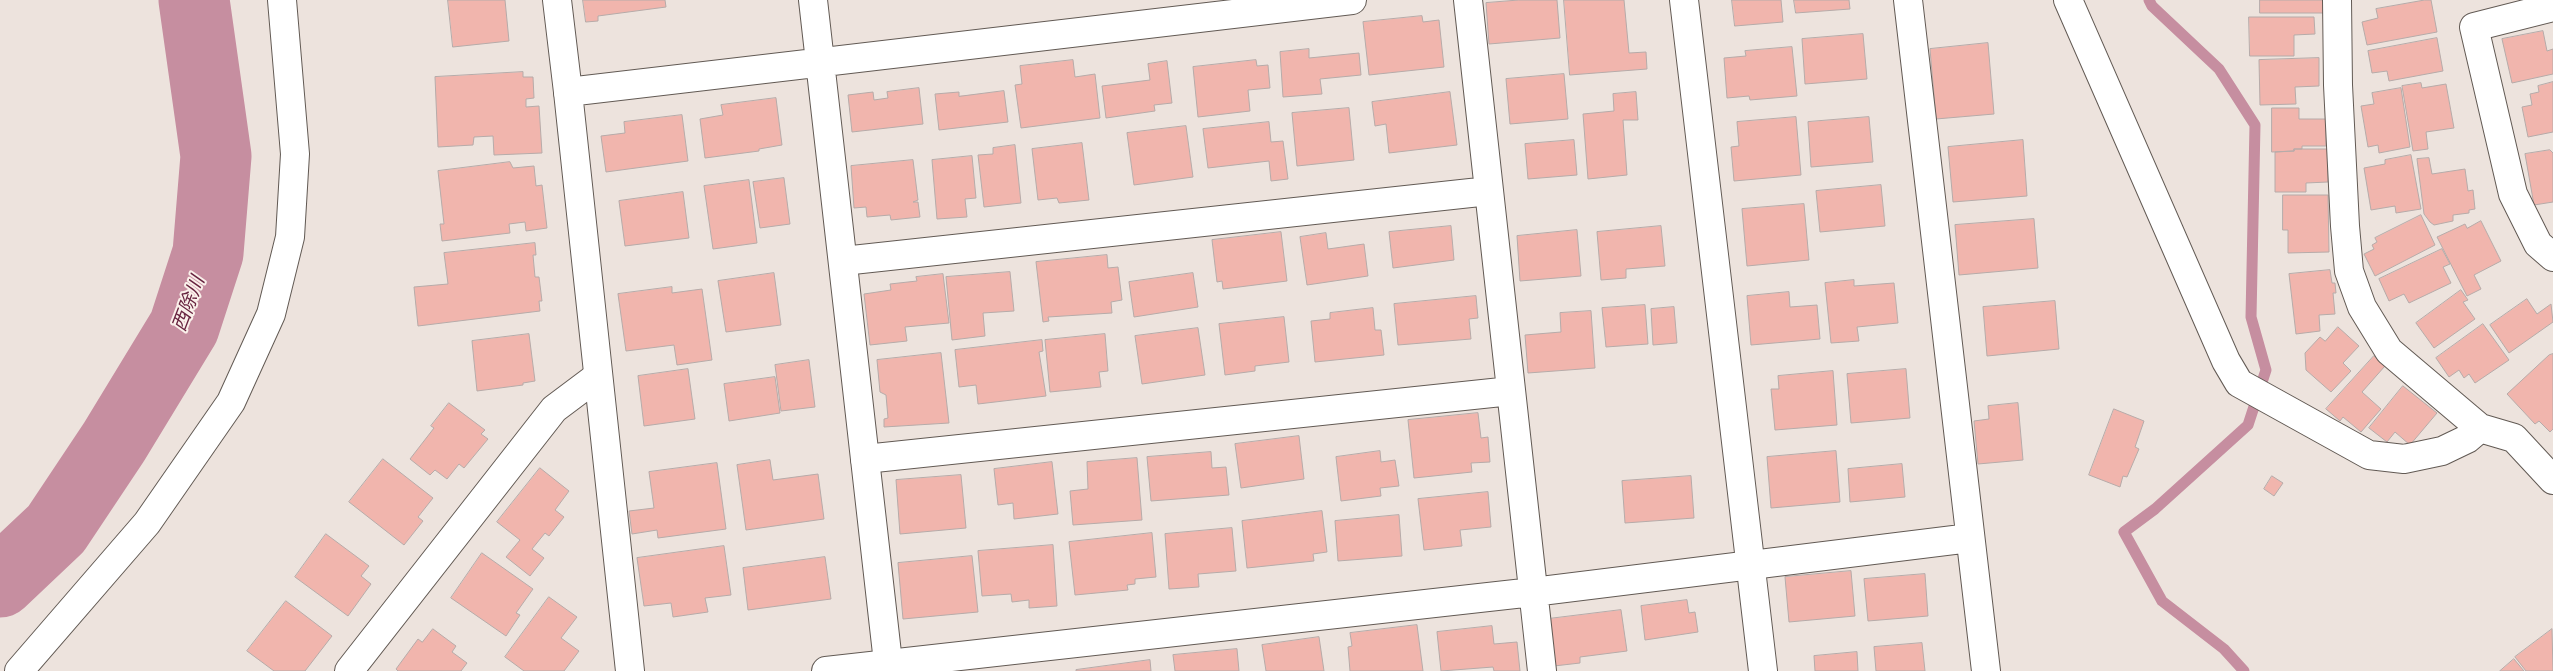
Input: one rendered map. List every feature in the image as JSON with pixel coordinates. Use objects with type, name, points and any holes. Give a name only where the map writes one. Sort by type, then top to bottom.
[{"type":"street","points":[[18,671],[146,523],[231,402],[271,314],[290,237],[296,154],[282,0]]},
{"type":"street","points":[[556,0],[568,92],[630,671]]},
{"type":"street","points":[[813,0],[889,668]]},
{"type":"street","points":[[568,92],[1352,0]]},
{"type":"street","points":[[1468,0],[1542,671]]},
{"type":"street","points":[[1684,0],[1764,671]]},
{"type":"street","points":[[1908,0],[1986,671]]},
{"type":"street","points":[[2068,0],[2163,213],[2218,343],[2239,383],[2270,402],[2369,455],[2404,459],[2442,451],[2467,439],[2480,428]]},
{"type":"street","points":[[2337,0],[2338,84],[2349,271],[2362,307],[2389,351],[2480,428],[2514,438],[2553,480]]},
{"type":"street","points":[[2548,245],[2513,194],[2474,27],[2553,6]]},
{"type":"street","points":[[843,261],[1489,191]]},
{"type":"street","points":[[349,671],[554,409],[598,376]]},
{"type":"street","points":[[865,458],[1511,391]]},
{"type":"street","points":[[826,671],[889,668],[1970,538]]},
{"type":"building","points":[[448,0],[505,0],[509,41],[453,47]]},
{"type":"building","points":[[583,0],[665,0],[666,7],[598,16],[598,21],[586,22]]},
{"type":"building","points":[[1519,0],[1557,0],[1560,38],[1489,44],[1486,3]]},
{"type":"building","points":[[1564,0],[1624,0],[1629,53],[1646,52],[1647,69],[1570,75]]},
{"type":"building","points":[[1732,0],[1781,0],[1783,22],[1735,26]]},
{"type":"building","points":[[1794,0],[1849,0],[1850,9],[1796,13]]},
{"type":"building","points":[[2260,0],[2324,0],[2324,13],[2260,13]]},
{"type":"building","points":[[2431,0],[2437,32],[2367,45],[2362,22],[2378,18],[2376,9]]},
{"type":"building","points":[[1422,16],[1423,22],[1439,20],[1444,67],[1369,75],[1363,22]]},
{"type":"building","points":[[2249,17],[2314,17],[2315,34],[2294,35],[2294,56],[2250,56]]},
{"type":"building","points":[[2543,31],[2547,51],[2553,49],[2553,74],[2512,83],[2502,39]]},
{"type":"building","points":[[1863,34],[1867,79],[1805,84],[1802,39]]},
{"type":"building","points":[[2437,38],[2443,71],[2389,81],[2387,71],[2372,73],[2368,51]]},
{"type":"building","points":[[1988,43],[1994,114],[1936,119],[1930,49]]},
{"type":"building","points":[[1792,47],[1797,96],[1750,100],[1749,96],[1727,98],[1724,58],[1746,56],[1745,51]]},
{"type":"building","points":[[1309,49],[1309,58],[1359,53],[1361,75],[1320,79],[1322,94],[1283,97],[1280,52]]},
{"type":"building","points":[[2319,58],[2319,86],[2295,87],[2296,104],[2260,105],[2259,60]]},
{"type":"building","points":[[1073,60],[1075,77],[1095,74],[1100,118],[1021,128],[1015,85],[1022,84],[1020,66]]},
{"type":"building","points":[[1256,60],[1257,66],[1268,65],[1270,88],[1248,90],[1250,111],[1198,117],[1193,67]]},
{"type":"building","points":[[1167,61],[1172,103],[1154,105],[1155,111],[1106,118],[1102,86],[1150,80],[1148,64]]},
{"type":"building","points":[[523,72],[523,77],[533,77],[534,98],[526,99],[526,107],[539,106],[542,153],[494,155],[493,136],[474,137],[473,145],[438,147],[435,77]]},
{"type":"building","points":[[1564,74],[1568,119],[1510,124],[1506,79]]},
{"type":"building","points":[[2553,82],[2553,132],[2528,137],[2522,107],[2532,105],[2530,94],[2539,92],[2538,86]]},
{"type":"building","points":[[2421,83],[2422,88],[2446,84],[2454,128],[2426,132],[2428,149],[2413,151],[2402,86]]},
{"type":"building","points":[[919,88],[923,124],[852,132],[848,95],[873,92],[874,100],[888,98],[887,92]]},
{"type":"building","points":[[2401,88],[2410,147],[2379,153],[2378,145],[2368,147],[2361,106],[2374,104],[2372,93]]},
{"type":"building","points":[[1004,91],[1008,122],[939,130],[935,94],[959,92],[959,96]]},
{"type":"building","points":[[1450,92],[1457,145],[1389,153],[1386,124],[1375,126],[1372,102]]},
{"type":"building","points":[[1636,92],[1638,120],[1623,120],[1627,175],[1588,179],[1583,114],[1614,111],[1613,94]]},
{"type":"building","points":[[776,98],[782,145],[759,149],[759,151],[705,158],[700,119],[723,115],[721,105]]},
{"type":"building","points":[[1349,108],[1354,160],[1297,166],[1292,113]]},
{"type":"building","points":[[2272,108],[2299,108],[2299,119],[2326,119],[2326,146],[2302,146],[2302,149],[2294,149],[2294,151],[2272,152]]},
{"type":"building","points":[[682,115],[688,161],[606,172],[601,136],[625,133],[624,122]]},
{"type":"building","points":[[1796,117],[1801,175],[1734,181],[1731,147],[1739,146],[1737,122]]},
{"type":"building","points":[[1869,117],[1873,162],[1811,167],[1808,122]]},
{"type":"building","points":[[1269,122],[1271,142],[1283,141],[1288,179],[1271,181],[1269,161],[1208,168],[1203,129]]},
{"type":"building","points":[[1186,126],[1193,177],[1134,185],[1127,133]]},
{"type":"building","points":[[1574,140],[1577,175],[1528,179],[1525,144]]},
{"type":"building","points":[[2023,140],[2027,196],[1953,202],[1948,147]]},
{"type":"building","points":[[1082,143],[1089,200],[1059,203],[1057,198],[1038,200],[1032,149]]},
{"type":"building","points":[[1015,145],[1021,203],[984,207],[978,155],[993,154],[993,148]]},
{"type":"building","points":[[2294,149],[2328,149],[2328,182],[2306,183],[2306,192],[2275,192],[2275,152],[2294,151]]},
{"type":"building","points":[[2550,150],[2553,153],[2553,202],[2534,205],[2525,154]]},
{"type":"building","points":[[2411,155],[2421,209],[2396,213],[2395,206],[2371,210],[2364,168],[2385,164],[2385,160]]},
{"type":"building","points":[[972,156],[976,198],[965,199],[967,217],[937,219],[932,160]]},
{"type":"building","points":[[2429,158],[2432,174],[2465,169],[2468,191],[2473,190],[2475,209],[2469,210],[2469,213],[2453,215],[2453,221],[2434,225],[2430,222],[2424,214],[2417,159]]},
{"type":"building","points":[[913,160],[918,200],[913,202],[918,202],[920,217],[891,220],[890,215],[867,217],[866,207],[854,208],[851,166]]},
{"type":"building","points":[[510,162],[513,168],[534,166],[536,186],[542,185],[547,228],[526,231],[525,222],[509,224],[510,233],[442,241],[440,224],[444,224],[438,171]]},
{"type":"building","points":[[784,178],[790,224],[760,228],[753,182]]},
{"type":"building","points":[[749,180],[757,243],[713,249],[704,186]]},
{"type":"building","points":[[1881,185],[1885,226],[1820,232],[1816,191]]},
{"type":"building","points":[[683,192],[689,238],[625,246],[619,201]]},
{"type":"building","points":[[2283,195],[2328,195],[2329,252],[2288,253],[2288,230],[2283,230]]},
{"type":"building","points":[[1804,204],[1809,260],[1747,266],[1742,209]]},
{"type":"building","points":[[2421,215],[2435,245],[2375,276],[2364,254],[2374,249],[2372,245],[2377,242],[2375,238]]},
{"type":"building","points":[[2034,219],[2038,268],[1959,275],[1955,225]]},
{"type":"building","points":[[2481,221],[2501,261],[2474,275],[2481,289],[2467,296],[2437,237],[2465,224],[2467,228]]},
{"type":"building","points":[[1451,226],[1454,260],[1393,268],[1389,232]]},
{"type":"building","points":[[1661,226],[1665,266],[1626,269],[1626,278],[1601,280],[1597,232]]},
{"type":"building","points":[[1577,230],[1581,276],[1520,281],[1517,236]]},
{"type":"building","points":[[1281,232],[1287,281],[1223,289],[1222,281],[1217,282],[1212,240]]},
{"type":"building","points":[[1326,233],[1328,249],[1364,244],[1368,276],[1307,285],[1300,237]]},
{"type":"building","points":[[535,243],[536,255],[533,255],[535,277],[539,277],[542,301],[539,301],[540,311],[418,326],[414,287],[448,284],[444,253]]},
{"type":"building","points":[[2442,249],[2450,264],[2443,267],[2451,283],[2409,303],[2404,294],[2389,301],[2379,279]]},
{"type":"building","points":[[1107,255],[1108,268],[1118,267],[1122,300],[1111,302],[1112,313],[1048,317],[1049,321],[1043,322],[1036,262]]},
{"type":"building","points":[[2330,270],[2332,283],[2335,283],[2336,293],[2333,293],[2335,314],[2319,315],[2320,331],[2296,334],[2289,274]]},
{"type":"building","points":[[1010,272],[1014,311],[983,313],[985,336],[952,340],[946,277]]},
{"type":"building","points":[[774,273],[781,325],[726,332],[718,281]]},
{"type":"building","points":[[1193,273],[1198,307],[1134,317],[1129,282]]},
{"type":"building","points":[[943,274],[949,323],[905,327],[907,341],[870,345],[864,294],[891,290],[890,284],[917,281],[916,277]]},
{"type":"building","points":[[1854,280],[1854,286],[1894,283],[1898,323],[1857,327],[1859,341],[1831,343],[1825,283]]},
{"type":"building","points":[[672,287],[672,293],[702,289],[712,360],[677,365],[674,345],[626,351],[618,294]]},
{"type":"building","points":[[2461,290],[2468,300],[2463,302],[2475,319],[2434,348],[2416,323]]},
{"type":"building","points":[[1789,292],[1790,307],[1817,305],[1820,339],[1751,345],[1747,296]]},
{"type":"building","points":[[1476,296],[1478,318],[1469,319],[1471,339],[1398,345],[1394,304]]},
{"type":"building","points":[[2527,299],[2537,314],[2551,304],[2553,322],[2509,353],[2490,325]]},
{"type":"building","points":[[2055,301],[2059,349],[1987,356],[1983,307]]},
{"type":"building","points":[[1645,305],[1648,344],[1606,347],[1602,308]]},
{"type":"building","points":[[1674,307],[1677,343],[1653,345],[1651,309]]},
{"type":"building","points":[[1373,308],[1375,330],[1381,330],[1384,355],[1315,362],[1311,321],[1330,319],[1330,313]]},
{"type":"building","points":[[1591,311],[1595,368],[1528,373],[1525,335],[1561,332],[1560,313]]},
{"type":"building","points":[[1284,317],[1289,362],[1255,366],[1255,371],[1225,375],[1219,324]]},
{"type":"building","points":[[2483,324],[2509,360],[2475,383],[2469,374],[2464,378],[2459,370],[2449,377],[2436,358]]},
{"type":"building","points":[[2338,327],[2359,346],[2343,363],[2351,371],[2331,392],[2306,370],[2305,353],[2320,337],[2325,341]]},
{"type":"building","points":[[1198,328],[1205,375],[1142,384],[1135,336]]},
{"type":"building","points":[[529,334],[535,381],[523,383],[523,385],[477,391],[472,341]]},
{"type":"building","points":[[1105,334],[1108,371],[1099,372],[1101,387],[1050,392],[1045,340]]},
{"type":"building","points":[[1042,340],[1043,351],[1039,352],[1046,396],[978,404],[976,385],[959,387],[955,350]]},
{"type":"building","points":[[941,353],[949,423],[884,427],[884,419],[888,418],[886,395],[880,392],[877,360]]},
{"type":"building","points":[[2553,354],[2553,429],[2550,432],[2539,421],[2535,424],[2507,394],[2549,355]]},
{"type":"building","points":[[2374,356],[2385,366],[2362,392],[2381,409],[2361,432],[2343,417],[2340,421],[2326,409]]},
{"type":"building","points":[[809,360],[815,407],[781,411],[775,365]]},
{"type":"building","points":[[688,369],[695,419],[644,426],[638,376]]},
{"type":"building","points":[[1906,369],[1910,418],[1851,423],[1847,374]]},
{"type":"building","points":[[1833,371],[1837,425],[1775,430],[1771,389],[1779,389],[1778,376]]},
{"type":"building","points":[[775,377],[780,413],[729,421],[724,384]]},
{"type":"building","points":[[2403,386],[2437,413],[2410,445],[2395,432],[2387,442],[2369,428]]},
{"type":"building","points":[[449,403],[485,430],[481,434],[488,439],[464,468],[459,464],[447,479],[435,470],[430,475],[410,459],[434,428],[431,426]]},
{"type":"building","points":[[2018,403],[2023,460],[1978,464],[1974,421],[1989,419],[1988,406]]},
{"type":"building","points":[[2114,409],[2144,421],[2135,447],[2139,449],[2127,477],[2123,476],[2120,487],[2089,475]]},
{"type":"building","points":[[1478,413],[1481,438],[1488,437],[1490,462],[1471,463],[1472,472],[1414,478],[1408,420]]},
{"type":"building","points":[[1299,436],[1304,479],[1241,488],[1235,444]]},
{"type":"building","points":[[1380,451],[1381,462],[1395,460],[1399,486],[1380,488],[1381,496],[1341,501],[1336,457]]},
{"type":"building","points":[[1836,451],[1840,502],[1771,508],[1767,457]]},
{"type":"building","points":[[1211,452],[1212,468],[1226,467],[1229,495],[1151,501],[1147,457]]},
{"type":"building","points":[[1137,458],[1142,520],[1073,525],[1070,491],[1088,489],[1087,462]]},
{"type":"building","points":[[383,459],[433,498],[418,517],[423,521],[404,545],[349,502]]},
{"type":"building","points":[[770,460],[773,480],[818,474],[824,519],[746,530],[737,465]]},
{"type":"building","points":[[1052,462],[1058,514],[1014,519],[1013,503],[998,505],[994,469]]},
{"type":"building","points":[[717,463],[726,529],[658,538],[657,530],[632,534],[629,511],[654,508],[649,472]]},
{"type":"building","points":[[1902,464],[1905,497],[1850,502],[1848,469]]},
{"type":"building","points":[[540,468],[569,491],[555,510],[564,517],[549,536],[545,533],[532,549],[544,558],[530,576],[506,557],[520,540],[497,522]]},
{"type":"building","points":[[961,475],[966,528],[900,534],[896,480]]},
{"type":"building","points":[[1691,476],[1694,518],[1625,523],[1622,481]]},
{"type":"building","points":[[2272,476],[2283,483],[2274,496],[2264,489]]},
{"type":"building","points":[[1488,492],[1491,527],[1460,530],[1462,546],[1424,550],[1418,499]]},
{"type":"building","points":[[1322,511],[1327,552],[1313,554],[1314,561],[1247,568],[1242,521]]},
{"type":"building","points":[[1399,515],[1402,556],[1338,561],[1335,521]]},
{"type":"building","points":[[1232,528],[1236,571],[1198,574],[1199,587],[1169,589],[1165,534]]},
{"type":"building","points":[[1152,533],[1156,577],[1135,579],[1135,584],[1127,585],[1128,590],[1075,595],[1069,542]]},
{"type":"building","points":[[326,534],[369,566],[361,576],[371,584],[348,616],[295,577]]},
{"type":"building","points":[[1053,545],[1057,606],[1029,608],[1029,600],[1012,602],[1011,594],[982,596],[978,551]]},
{"type":"building","points":[[724,546],[731,595],[705,598],[708,612],[673,617],[671,603],[644,606],[637,558]]},
{"type":"building","points":[[482,553],[533,589],[516,613],[520,615],[506,636],[451,598]]},
{"type":"building","points":[[972,556],[978,612],[903,619],[898,563]]},
{"type":"building","points":[[825,557],[831,599],[748,610],[743,568]]},
{"type":"building","points":[[1851,571],[1855,616],[1789,622],[1785,577]]},
{"type":"building","points":[[1925,574],[1928,616],[1868,621],[1864,579]]},
{"type":"building","points":[[549,597],[577,617],[561,638],[579,651],[564,671],[524,671],[505,657]]},
{"type":"building","points":[[1687,600],[1689,613],[1695,612],[1698,632],[1645,640],[1641,606]]},
{"type":"building","points":[[286,601],[332,636],[305,671],[274,671],[247,651]]},
{"type":"building","points":[[1621,610],[1627,651],[1580,657],[1580,663],[1554,666],[1548,619]]},
{"type":"building","points":[[1417,625],[1423,671],[1350,671],[1348,647],[1352,646],[1350,633]]},
{"type":"building","points":[[1492,626],[1494,644],[1517,642],[1520,671],[1494,671],[1493,667],[1441,671],[1437,632]]},
{"type":"building","points":[[433,629],[456,646],[452,652],[467,663],[461,671],[398,671],[396,669],[418,639],[422,642]]},
{"type":"building","points":[[2552,629],[2553,671],[2526,671],[2515,657]]},
{"type":"building","points":[[1319,637],[1324,671],[1266,671],[1262,645]]},
{"type":"building","points":[[1922,643],[1925,671],[1876,671],[1874,647]]},
{"type":"building","points":[[1237,649],[1239,671],[1175,671],[1173,655]]},
{"type":"building","points":[[1857,652],[1858,671],[1815,671],[1814,656]]},
{"type":"building","points":[[2514,659],[2524,671],[2500,671]]},
{"type":"building","points":[[1150,660],[1151,671],[1076,671],[1076,670]]},
{"type":"waterway","name":"西除川","points":[[0,582],[56,529],[114,442],[184,327],[208,253],[216,156],[194,0]]},
{"type":"waterway","points":[[2149,0],[2152,6],[2219,69],[2255,125],[2251,317],[2266,370],[2248,425],[2155,509],[2124,532],[2162,601],[2224,649],[2244,671]]}]
